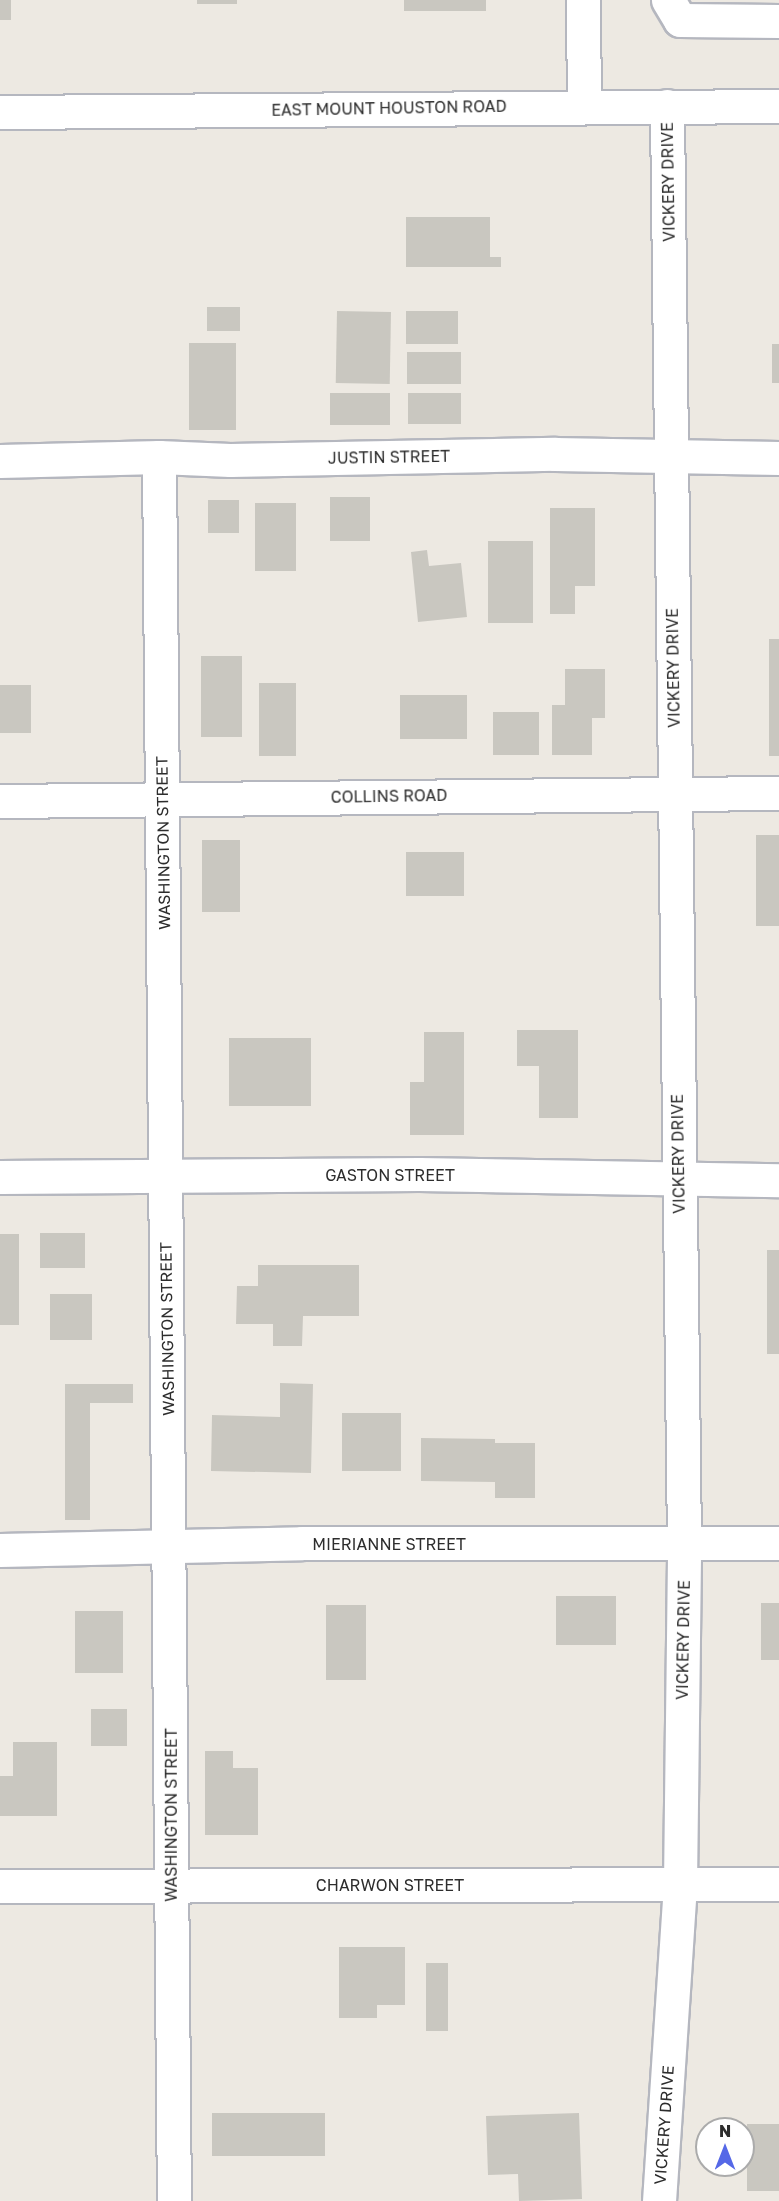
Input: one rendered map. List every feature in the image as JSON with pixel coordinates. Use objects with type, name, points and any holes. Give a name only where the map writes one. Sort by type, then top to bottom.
[{"type":"street","points":[[583,0],[584,106]]},
{"type":"street","points":[[668,0],[680,20],[714,10],[764,14]]},
{"type":"street","name":"VICKERY DRIVE","points":[[659,2201],[680,1884],[684,1544],[678,1178],[668,106]]},
{"type":"street","name":"EAST MOUNT HOUSTON ROAD","points":[[0,112],[779,106]]},
{"type":"street","name":"JUSTIN STREET","points":[[0,461],[159,457],[230,460],[555,454],[779,458]]},
{"type":"street","name":"WASHINGTON STREET","points":[[159,457],[174,2201]]},
{"type":"street","name":"COLLINS ROAD","points":[[0,801],[779,793]]},
{"type":"street","name":"GASTON STREET","points":[[0,1178],[419,1174],[779,1180]]},
{"type":"street","name":"MIERIANNE STREET","points":[[0,1550],[302,1543],[779,1543]]},
{"type":"street","name":"CHARWON STREET","points":[[0,1886],[779,1884]]},
{"type":"building","points":[[0,0],[11,0],[11,20],[0,20]]},
{"type":"building","points":[[197,0],[237,0],[237,4],[197,4]]},
{"type":"building","points":[[404,0],[486,0],[486,11],[404,11]]},
{"type":"building","points":[[406,217],[490,217],[490,257],[501,257],[501,267],[406,267]]},
{"type":"building","points":[[207,307],[240,307],[240,331],[207,331]]},
{"type":"building","points":[[337,311],[391,312],[390,384],[336,383]]},
{"type":"building","points":[[406,311],[458,311],[458,344],[406,344]]},
{"type":"building","points":[[189,343],[236,343],[236,430],[189,430]]},
{"type":"building","points":[[772,344],[779,344],[779,383],[772,383]]},
{"type":"building","points":[[407,352],[461,352],[461,384],[407,384]]},
{"type":"building","points":[[330,393],[390,393],[390,425],[330,425]]},
{"type":"building","points":[[408,393],[461,393],[461,424],[408,424]]},
{"type":"building","points":[[330,497],[370,497],[370,541],[330,541]]},
{"type":"building","points":[[208,500],[239,500],[239,533],[208,533]]},
{"type":"building","points":[[255,503],[296,503],[296,571],[255,571]]},
{"type":"building","points":[[550,508],[595,508],[595,586],[575,586],[575,614],[550,614]]},
{"type":"building","points":[[488,541],[533,541],[533,623],[488,623]]},
{"type":"building","points":[[427,550],[429,566],[461,563],[467,617],[418,622],[411,552]]},
{"type":"building","points":[[769,639],[779,639],[779,756],[769,756]]},
{"type":"building","points":[[201,656],[242,656],[242,737],[201,737]]},
{"type":"building","points":[[565,669],[605,669],[605,718],[592,718],[592,755],[552,755],[552,705],[565,705]]},
{"type":"building","points":[[259,683],[296,683],[296,756],[259,756]]},
{"type":"building","points":[[0,685],[31,685],[31,733],[0,733]]},
{"type":"building","points":[[400,695],[467,695],[467,739],[400,739]]},
{"type":"building","points":[[493,712],[539,712],[539,755],[493,755]]},
{"type":"building","points":[[756,835],[779,835],[779,926],[756,926]]},
{"type":"building","points":[[202,840],[240,840],[240,912],[202,912]]},
{"type":"building","points":[[406,852],[464,852],[464,896],[406,896]]},
{"type":"building","points":[[517,1030],[578,1030],[578,1118],[539,1118],[539,1066],[517,1066]]},
{"type":"building","points":[[424,1032],[464,1032],[464,1135],[410,1135],[410,1082],[424,1082]]},
{"type":"building","points":[[229,1038],[311,1038],[311,1106],[229,1106]]},
{"type":"building","points":[[40,1233],[85,1233],[85,1268],[40,1268]]},
{"type":"building","points":[[0,1234],[19,1234],[19,1325],[0,1325]]},
{"type":"building","points":[[767,1250],[779,1250],[779,1354],[767,1354]]},
{"type":"building","points":[[258,1265],[359,1265],[359,1316],[303,1316],[302,1346],[273,1346],[273,1324],[236,1324],[237,1286],[258,1286]]},
{"type":"building","points":[[50,1294],[92,1294],[92,1340],[50,1340]]},
{"type":"building","points":[[280,1383],[313,1384],[311,1473],[211,1471],[212,1415],[280,1417]]},
{"type":"building","points":[[65,1384],[133,1384],[133,1403],[90,1403],[90,1520],[65,1520]]},
{"type":"building","points":[[342,1413],[401,1413],[401,1471],[342,1471]]},
{"type":"building","points":[[421,1438],[495,1439],[495,1443],[535,1443],[535,1498],[495,1498],[495,1482],[421,1481]]},
{"type":"building","points":[[556,1596],[616,1596],[616,1645],[556,1645]]},
{"type":"building","points":[[761,1603],[779,1603],[779,1660],[761,1660]]},
{"type":"building","points":[[326,1605],[366,1605],[366,1680],[326,1680]]},
{"type":"building","points":[[75,1611],[123,1611],[123,1673],[75,1673]]},
{"type":"building","points":[[91,1709],[127,1709],[127,1746],[91,1746]]},
{"type":"building","points":[[13,1742],[57,1742],[57,1816],[0,1816],[0,1776],[13,1776]]},
{"type":"building","points":[[205,1751],[233,1751],[233,1768],[258,1768],[258,1835],[205,1835]]},
{"type":"building","points":[[339,1947],[405,1947],[405,2005],[377,2005],[377,2018],[339,2018]]},
{"type":"building","points":[[426,1963],[448,1963],[448,2031],[426,2031]]},
{"type":"building","points":[[212,2113],[325,2113],[325,2156],[212,2156]]},
{"type":"building","points":[[579,2113],[582,2199],[519,2201],[518,2174],[488,2175],[486,2116]]},
{"type":"building","points":[[755,2124],[779,2124],[779,2191],[747,2191],[747,2177],[755,2177]]}]
